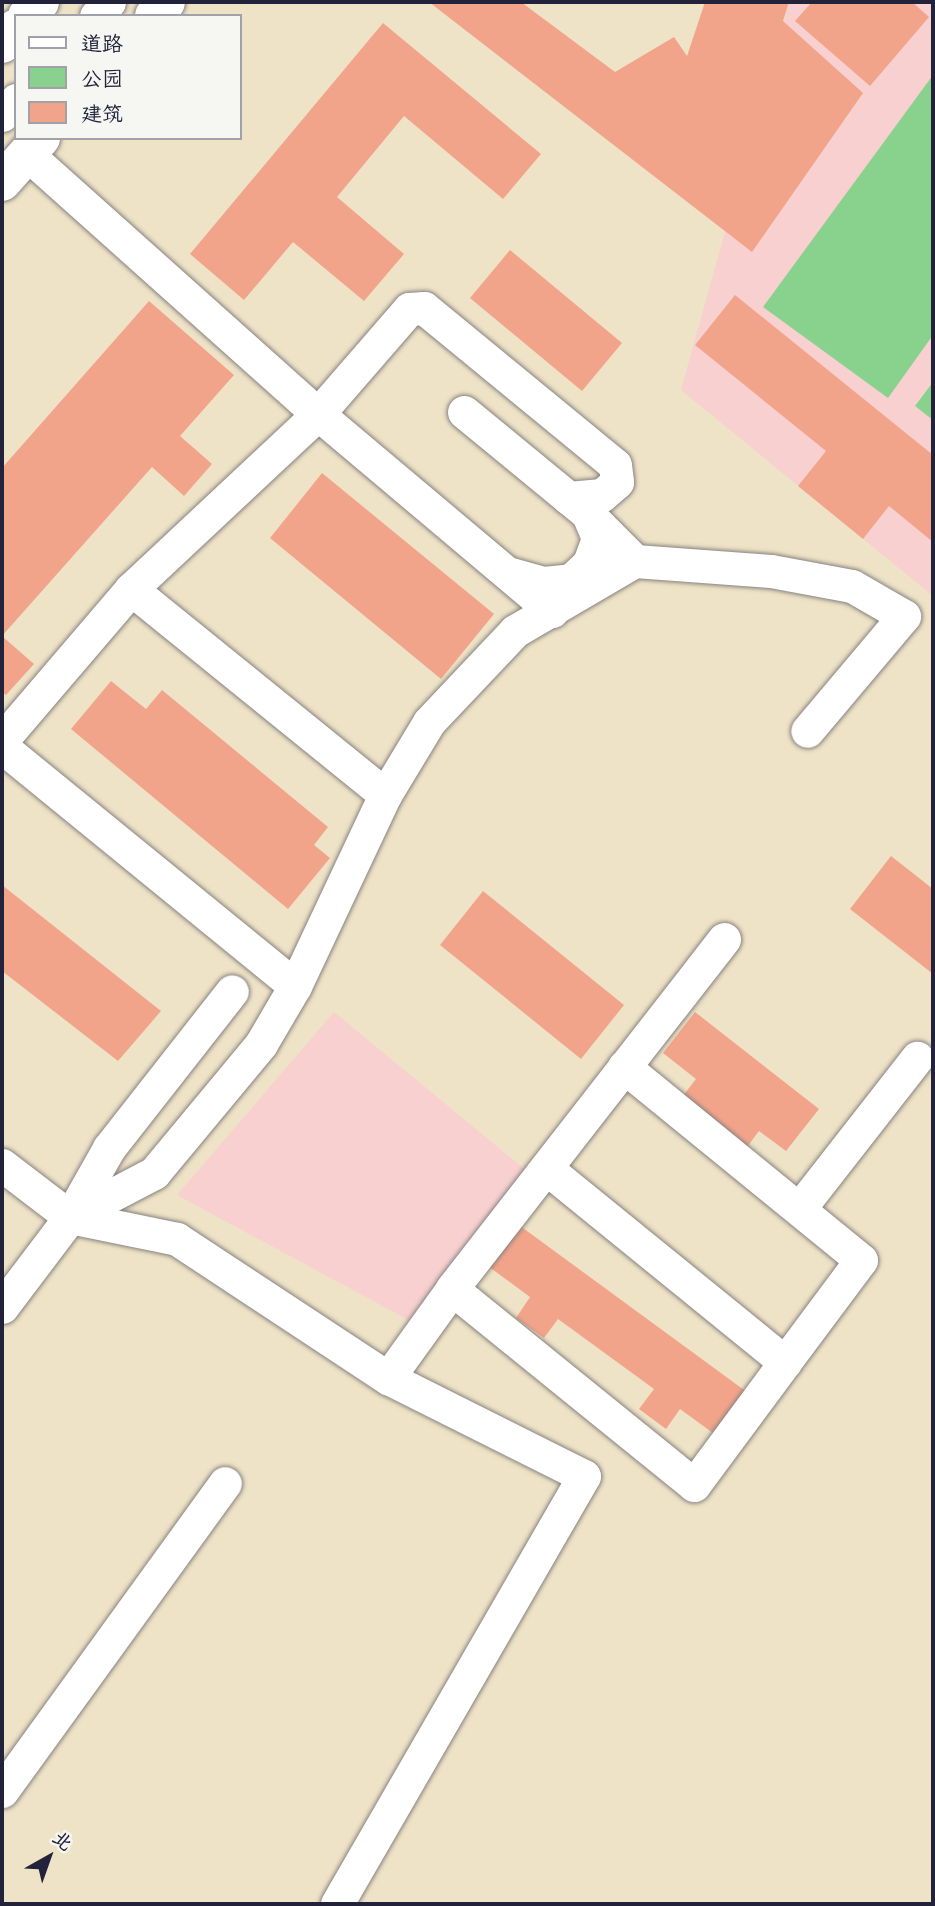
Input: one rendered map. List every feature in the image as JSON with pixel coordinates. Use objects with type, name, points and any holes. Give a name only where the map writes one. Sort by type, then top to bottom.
[{"type":"main road","points":[[2,44],[14,31]]},
{"type":"main road","points":[[2,182],[34,146]]},
{"type":"street","points":[[2,115],[14,102]]},
{"type":"street","points":[[34,146],[318,414],[552,611]]},
{"type":"street","points":[[2,740],[131,590],[318,414],[409,309],[424,308],[615,465],[617,482],[602,495],[578,506]]},
{"type":"street","points":[[464,412],[578,506],[635,561]]},
{"type":"street","points":[[505,572],[544,583],[571,580],[589,562],[598,538],[578,506]]},
{"type":"street","points":[[70,1217],[154,1173],[261,1044],[295,986],[385,795],[429,722],[477,668],[515,631],[635,561],[771,571],[852,586],[904,616],[807,731]]},
{"type":"street","points":[[131,590],[385,795]]},
{"type":"street","points":[[2,747],[295,986]]},
{"type":"street","points":[[388,1378],[452,1289],[724,939]]},
{"type":"street","points":[[2,1307],[70,1217],[109,1148],[232,991]]},
{"type":"street","points":[[799,1209],[917,1058]]},
{"type":"street","points":[[452,1289],[694,1485],[861,1261],[624,1068]]},
{"type":"street","points":[[2,1165],[70,1217],[177,1239],[388,1378],[584,1476],[337,1904]]},
{"type":"street","points":[[546,1168],[785,1362]]},
{"type":"street","points":[[2,1791],[225,1483]]},
{"type":"shaded area","points":[[789,2],[933,2],[933,596],[681,390]]},
{"type":"shaded area","points":[[334,1012],[528,1172],[414,1323],[177,1195]]},
{"type":"green space","points":[[933,75],[933,335],[888,398],[763,307]]},
{"type":"green space","points":[[933,382],[933,420],[915,406]]},
{"type":"building","points":[[429,2],[521,2],[615,72],[674,37],[687,56],[705,2],[789,2],[783,21],[863,93],[752,252]]},
{"type":"building","points":[[812,2],[912,2],[929,17],[870,86],[795,21]]},
{"type":"building","points":[[383,23],[541,154],[503,199],[404,116],[337,197],[404,254],[364,301],[293,242],[244,300],[190,254]]},
{"type":"building","points":[[510,250],[622,343],[582,391],[470,298]]},
{"type":"building","points":[[735,295],[933,455],[933,542],[889,506],[863,539],[798,486],[826,451],[695,345]]},
{"type":"building","points":[[149,301],[234,375],[180,436],[212,464],[184,496],[152,467],[2,636],[2,468]]},
{"type":"building","points":[[322,473],[494,614],[441,679],[270,538]]},
{"type":"building","points":[[2,636],[34,664],[6,695],[2,692]]},
{"type":"building","points":[[111,681],[146,709],[162,690],[328,827],[314,845],[330,858],[288,909],[71,729]]},
{"type":"building","points":[[891,856],[933,889],[933,974],[850,909]]},
{"type":"building","points":[[2,885],[161,1011],[118,1061],[2,971]]},
{"type":"building","points":[[483,891],[624,1005],[581,1059],[440,945]]},
{"type":"building","points":[[695,1012],[819,1109],[786,1151],[759,1131],[747,1147],[682,1097],[696,1079],[663,1053]]},
{"type":"building","points":[[512,1220],[755,1398],[724,1441],[680,1409],[666,1429],[639,1409],[654,1389],[558,1319],[544,1338],[516,1318],[530,1297],[481,1261]]}]
